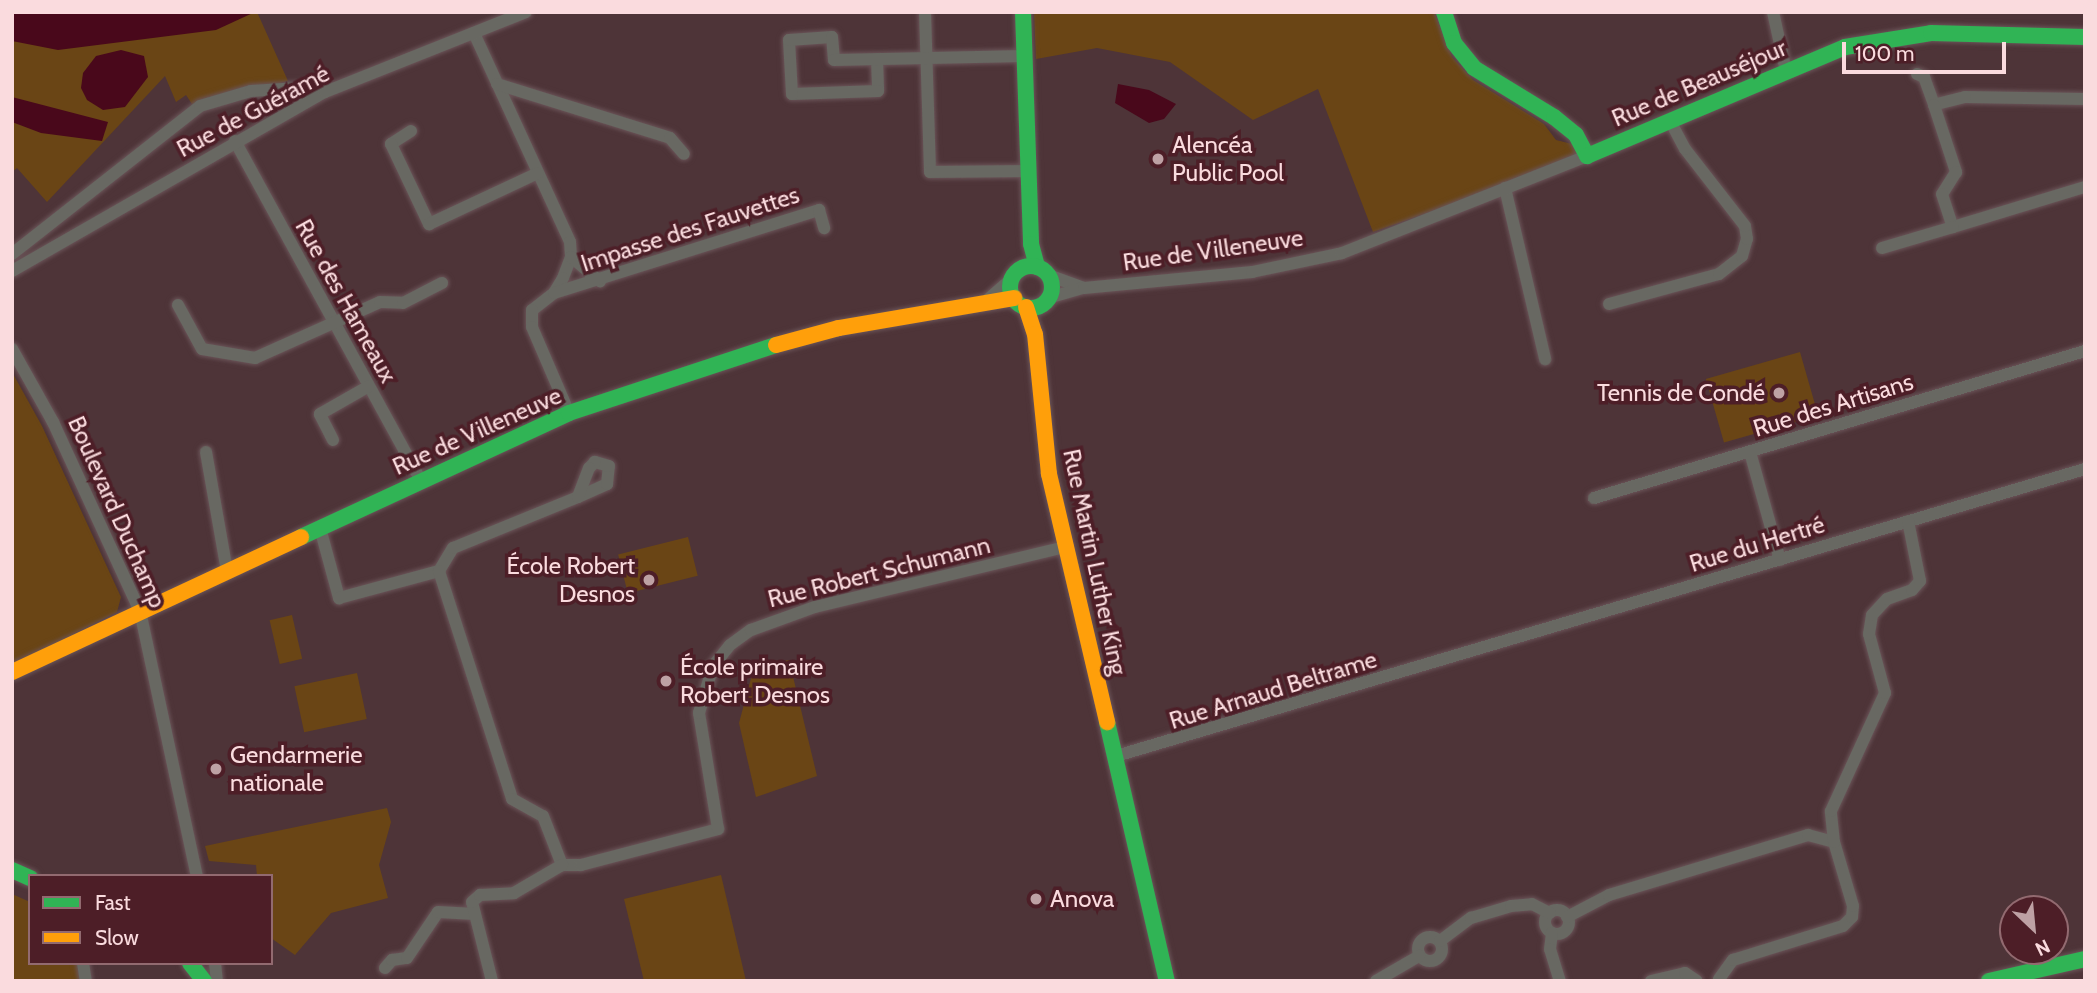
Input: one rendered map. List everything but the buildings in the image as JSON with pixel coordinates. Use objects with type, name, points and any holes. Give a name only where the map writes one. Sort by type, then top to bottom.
[{"type":"street","name":"Rue de Guéramé","points":[[12,271],[235,141],[326,92],[526,12]]},
{"type":"street","points":[[925,12],[930,172],[1030,171]]},
{"type":"street","points":[[1023,12],[1032,302]]},
{"type":"street","points":[[1444,12],[1454,43],[1474,68],[1554,117],[1576,135],[1587,156]]},
{"type":"street","points":[[1773,12],[1786,71]]},
{"type":"street","points":[[474,33],[570,242],[571,257],[555,293],[532,310],[532,327],[569,413]]},
{"type":"street","name":"Rue de Beauséjour","points":[[1347,251],[1587,156],[1845,47],[1931,33],[2085,37]]},
{"type":"street","points":[[877,59],[878,91],[792,94],[789,40],[832,37],[834,60],[877,59],[1024,56]]},
{"type":"street","points":[[1917,74],[1924,77],[1956,172],[1942,194],[1953,227]]},
{"type":"street","points":[[497,84],[670,138],[684,154]]},
{"type":"street","points":[[12,254],[200,106],[251,91],[314,87],[326,92]]},
{"type":"street","points":[[1934,105],[1965,97],[2085,99]]},
{"type":"street","points":[[1609,304],[1718,274],[1742,256],[1747,239],[1745,226],[1685,149],[1670,121]]},
{"type":"street","points":[[411,131],[391,144],[429,224],[538,173]]},
{"type":"street","name":"Rue des Hameaux","points":[[235,141],[421,481]]},
{"type":"street","points":[[1882,248],[2085,187]]},
{"type":"street","points":[[1505,188],[1545,359]]},
{"type":"street","name":"Impasse des Fauvettes","points":[[555,293],[600,281],[819,209],[824,228]]},
{"type":"street","name":"Rue de Villeneuve","points":[[1084,288],[1252,272],[1347,251]]},
{"type":"street","points":[[571,257],[600,281]]},
{"type":"street","points":[[1030,272],[1032,302]]},
{"type":"street","points":[[986,301],[1030,272],[1084,288]]},
{"type":"street","points":[[178,305],[202,349],[255,358],[380,302],[403,303],[442,283]]},
{"type":"street","points":[[1032,302],[1084,288]]},
{"type":"street","name":"Rue de Villeneuve","points":[[12,672],[569,413],[752,351],[839,328],[986,301],[1032,302]]},
{"type":"street","name":"Rue Martin Luther King","points":[[1032,302],[1049,474],[1060,548],[1085,630],[1167,981]]},
{"type":"street","name":"Boulevard Duchamp","points":[[12,349],[53,422],[140,611],[195,872]]},
{"type":"street","name":"Rue des Artisans","points":[[1594,498],[2085,351]]},
{"type":"street","points":[[333,440],[320,414],[369,386]]},
{"type":"street","points":[[206,452],[227,571]]},
{"type":"street","points":[[1750,452],[1780,560]]},
{"type":"street","name":"Rue du Hertré","points":[[1442,659],[2085,469]]},
{"type":"street","points":[[320,528],[339,598],[439,571],[453,548],[578,497]]},
{"type":"street","points":[[1719,979],[1732,960],[1850,920],[1853,906],[1834,842],[1831,811],[1885,693],[1869,634],[1872,615],[1878,606],[1912,590],[1920,581],[1908,521]]},
{"type":"street","name":"Rue Robert Schumann","points":[[562,865],[581,865],[718,829],[699,713],[713,666],[730,645],[751,630],[815,607],[1060,548]]},
{"type":"street","points":[[439,571],[512,799],[543,816],[562,865],[514,892],[480,895],[472,902],[492,981]]},
{"type":"street","name":"Rue Arnaud Beltrame","points":[[1116,756],[1167,745],[1442,659]]},
{"type":"street","points":[[1567,916],[1609,895],[1808,835],[1834,842]]},
{"type":"street","points":[[12,870],[28,877]]},
{"type":"street","points":[[1376,981],[1419,956],[1426,961],[1437,959],[1440,941],[1471,918],[1511,906],[1532,904],[1550,913],[1559,911],[1567,916]]},
{"type":"street","points":[[385,968],[392,960],[407,958],[438,912],[475,914]]},
{"type":"street","points":[[1550,913],[1545,922],[1552,933],[1550,949],[1560,981]]},
{"type":"street","points":[[1552,933],[1565,931],[1567,916]]},
{"type":"street","points":[[1989,981],[2085,959]]},
{"type":"street","points":[[192,965],[204,981]]},
{"type":"street","points":[[1651,981],[1685,973],[1697,981]]},
{"type":"shaded area","points":[[12,12],[257,12],[288,81],[192,104],[186,95],[176,102],[165,76],[47,202],[17,168],[12,172]]},
{"type":"shaded area","points":[[12,12],[255,12],[216,30],[58,50],[12,41]]},
{"type":"shaded area","points":[[1034,12],[1434,12],[1452,57],[1473,80],[1544,124],[1556,140],[1580,146],[1587,156],[1373,232],[1318,89],[1253,120],[1170,62],[1097,48],[1036,59]]},
{"type":"shaded area","points":[[121,50],[144,56],[148,77],[125,107],[103,110],[87,100],[81,88],[83,73],[96,56]]},
{"type":"shaded area","points":[[1118,84],[1149,90],[1176,104],[1164,119],[1149,123],[1115,103]]},
{"type":"shaded area","points":[[12,97],[108,122],[102,141],[41,133],[12,122]]},
{"type":"shaded area","name":"Tennis de Condé","points":[[1800,352],[1818,415],[1724,442],[1706,379]]},
{"type":"shaded area","points":[[12,372],[42,426],[121,597],[117,612],[12,665]]},
{"type":"shaded area","points":[[688,537],[698,576],[628,593],[618,554]]},
{"type":"shaded area","points":[[292,615],[302,659],[280,664],[270,620]]},
{"type":"shaded area","points":[[789,660],[817,776],[756,797],[739,723],[754,667]]},
{"type":"shaded area","points":[[357,673],[367,719],[304,732],[294,686]]},
{"type":"shaded area","points":[[387,808],[391,822],[379,865],[388,898],[331,913],[295,955],[273,939],[273,874],[257,874],[256,865],[209,861],[205,846]]},
{"type":"shaded area","points":[[721,875],[746,981],[644,981],[624,899]]},
{"type":"shaded area","points":[[12,894],[28,901],[28,965],[77,965],[80,981],[12,981]]},
{"type":"traffic: fast","points":[[1023,12],[1031,244],[1037,267]]},
{"type":"traffic: fast","points":[[1444,12],[1454,43],[1474,68],[1554,117],[1576,135],[1587,156],[1845,47],[1931,33],[2085,37]]},
{"type":"traffic: fast","points":[[1031,266],[1046,272],[1052,287],[1046,302],[1031,308],[1016,302],[1010,287],[1016,272],[1031,266]]},
{"type":"traffic: fast","points":[[301,537],[569,413],[776,345]]},
{"type":"traffic: fast","points":[[1107,722],[1167,981]]},
{"type":"traffic: fast","points":[[12,870],[28,877]]},
{"type":"traffic: fast","points":[[1989,981],[2085,959]]},
{"type":"traffic: fast","points":[[192,965],[204,981]]},
{"type":"traffic: slow","points":[[776,345],[839,328],[1014,298]]},
{"type":"traffic: slow","points":[[1026,307],[1035,334],[1049,474],[1107,722]]},
{"type":"traffic: slow","points":[[12,672],[301,537]]},
{"type":"place","name":"Alencéa Public Pool","points":[[1158,159]]},
{"type":"place","name":"Tennis de Condé","points":[[1779,393]]},
{"type":"place","name":"École Robert Desnos","points":[[649,580]]},
{"type":"place","name":"École primaire Robert Desnos","points":[[666,681]]},
{"type":"place","name":"Gendarmerie nationale","points":[[216,769]]},
{"type":"place","name":"Anova","points":[[1036,899]]}]
